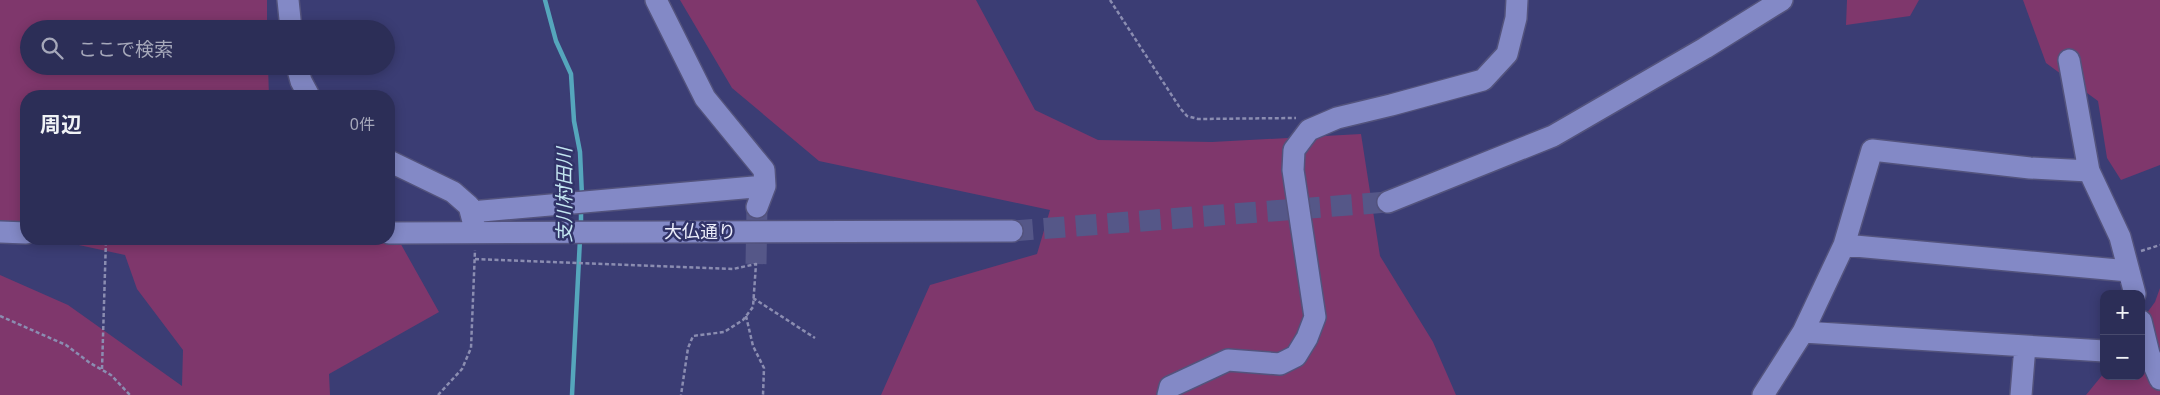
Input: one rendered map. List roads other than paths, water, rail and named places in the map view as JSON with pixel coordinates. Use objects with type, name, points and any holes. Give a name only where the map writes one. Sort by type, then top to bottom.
[{"type":"street","points":[[288,0],[290,20]]},
{"type":"street","points":[[656,0],[705,98],[764,170],[765,186],[757,207]]},
{"type":"street","points":[[1168,395],[1170,387],[1228,360],[1280,364],[1296,356],[1307,338],[1315,317],[1293,170],[1294,150],[1309,130],[1337,118],[1391,106],[1483,80],[1507,54],[1516,18],[1517,0]]},
{"type":"street","points":[[1388,202],[1554,136],[1705,48],[1782,0]]},
{"type":"street","points":[[2069,60],[2089,172],[2120,237],[2134,290]]},
{"type":"street","points":[[300,75],[306,90]]},
{"type":"street","points":[[1763,395],[1803,332],[1844,244],[1872,150],[2030,168],[2089,172]]},
{"type":"street","points":[[395,164],[453,192],[469,206],[473,222],[559,204],[765,186]]},
{"type":"street","name":"大仏通り","points":[[395,232],[473,222],[553,231],[1012,231]]},
{"type":"street","points":[[0,232],[20,233]]},
{"type":"street","points":[[1844,244],[2129,271]]},
{"type":"street","points":[[1803,332],[2100,351]]},
{"type":"street","points":[[2021,395],[2024,346]]},
{"type":"street","points":[[2145,354],[2160,379]]},
{"type":"waterway","name":"支川村田川","points":[[545,0],[556,41],[571,74],[574,121],[580,152],[582,196]]},
{"type":"waterway","name":"支川村田川","points":[[581,209],[581,226]]},
{"type":"waterway","name":"支川村田川","points":[[572,395],[580,239]]},
{"type":"tunnel","points":[[1012,231],[1388,202]]},
{"type":"tunnel","points":[[756,264],[757,207]]}]
